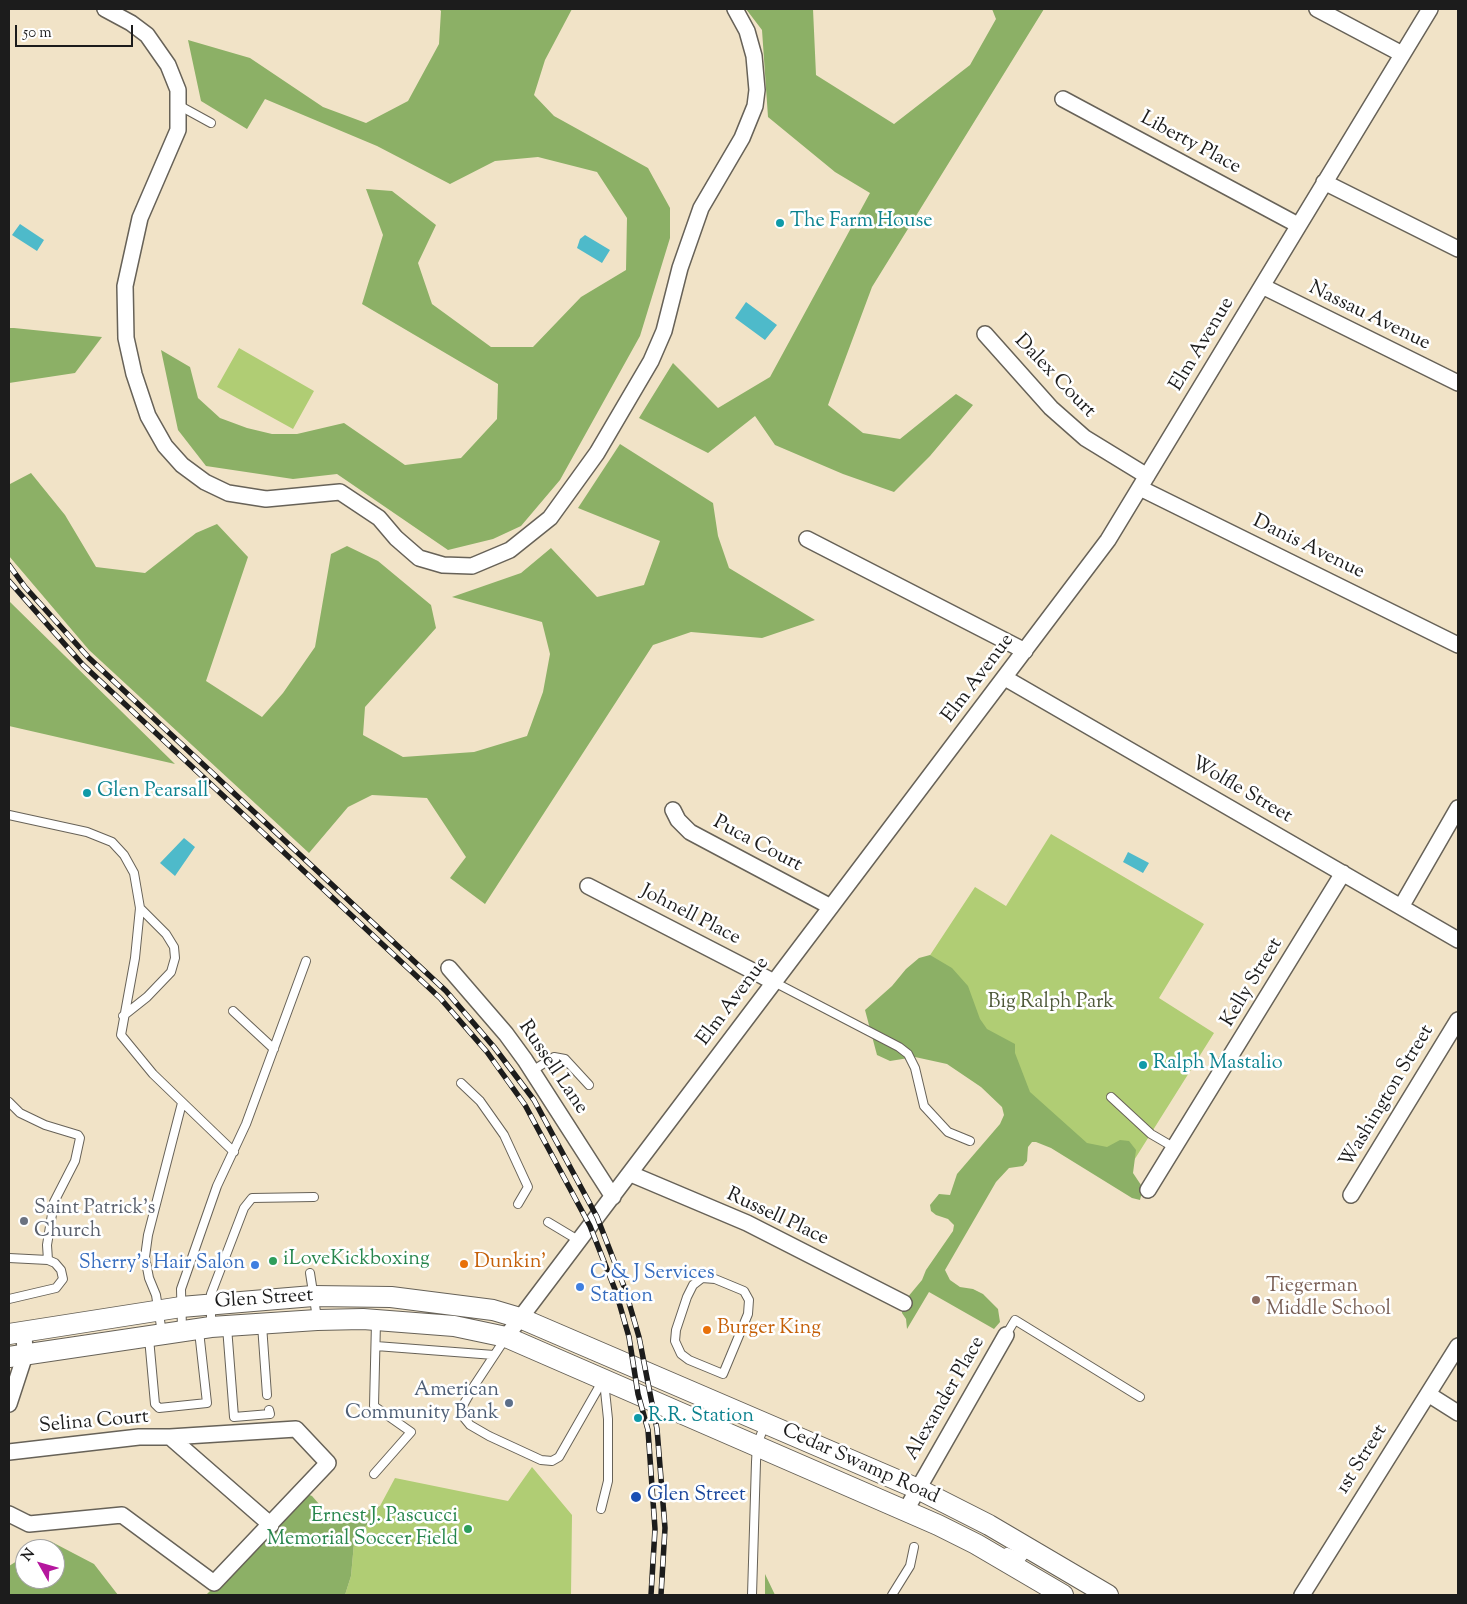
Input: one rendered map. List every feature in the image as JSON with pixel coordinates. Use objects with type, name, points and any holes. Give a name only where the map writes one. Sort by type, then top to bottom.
[{"type":"main road","name":"Glen Street","points":[[16,1333],[181,1307],[313,1296],[391,1297],[443,1302],[493,1310],[520,1318]]},
{"type":"main road","name":"Cedar Swamp Road","points":[[520,1318],[918,1489],[989,1524],[1108,1595]]},
{"type":"main road","name":"Glen Street","points":[[17,1356],[205,1328],[317,1320],[376,1320],[454,1326],[506,1337]]},
{"type":"main road","name":"Cedar Swamp Road","points":[[506,1337],[906,1510],[988,1551],[1063,1595]]},
{"type":"street","points":[[105,9],[131,23],[147,35],[168,65],[178,90],[180,106],[178,130],[140,218],[126,286],[126,338],[134,374],[148,416],[165,446],[204,482],[228,493],[266,499],[340,492],[379,518],[396,538],[419,558],[443,565],[472,566],[510,550],[550,518],[597,453],[651,361],[664,331],[680,268],[701,208],[742,138],[755,106],[757,90],[754,56],[747,31],[735,9]]},
{"type":"street","points":[[1317,9],[1402,54]]},
{"type":"street","name":"Elm Avenue","points":[[506,1337],[578,1240],[631,1174],[830,907],[1108,540],[1430,9]]},
{"type":"street","name":"Liberty Place","points":[[1063,99],[1298,225]]},
{"type":"street","points":[[1324,182],[1458,249]]},
{"type":"street","name":"Nassau Avenue","points":[[1262,286],[1458,383]]},
{"type":"street","name":"Dalex Court","points":[[985,334],[1051,408],[1085,438],[1144,482]]},
{"type":"street","name":"Danis Avenue","points":[[1144,482],[1458,645]]},
{"type":"street","points":[[807,539],[1025,651]]},
{"type":"street","name":"Wolfle Street","points":[[1004,678],[1458,940]]},
{"type":"street","points":[[1401,906],[1458,808]]},
{"type":"street","name":"Puca Court","points":[[673,810],[678,820],[690,832],[830,907]]},
{"type":"street","name":"Kelly Street","points":[[1148,1190],[1343,873]]},
{"type":"street","name":"Johnell Place","points":[[588,886],[774,982]]},
{"type":"street","name":"Russell Lane","points":[[449,968],[506,1034],[613,1197]]},
{"type":"street","name":"Washington Street","points":[[1351,1195],[1458,1020]]},
{"type":"street","name":"Russell Place","points":[[631,1174],[747,1223],[904,1303]]},
{"type":"street","points":[[9,1404],[17,1356],[16,1333]]},
{"type":"street","name":"Alexander Place","points":[[906,1510],[1006,1335]]},
{"type":"street","name":"1st Street","points":[[1302,1595],[1458,1346]]},
{"type":"street","points":[[1428,1394],[1458,1413]]},
{"type":"street","points":[[9,1514],[29,1524],[122,1515],[214,1583],[328,1463],[296,1429],[170,1437]]},
{"type":"street","name":"Selina Court","points":[[9,1452],[139,1437],[170,1437],[271,1525]]},
{"type":"lane","points":[[180,106],[211,123]]},
{"type":"lane","points":[[9,815],[87,832],[112,842],[124,855],[134,873],[140,908],[135,958],[121,1034],[152,1074],[234,1152]]},
{"type":"lane","points":[[123,1016],[147,997],[171,972],[175,958],[174,947],[166,934],[140,908]]},
{"type":"lane","points":[[269,1410],[270,1414],[234,1417],[205,1328],[181,1307],[181,1289],[217,1186],[234,1152],[306,961]]},
{"type":"lane","points":[[774,982],[899,1047],[908,1054],[915,1068],[924,1106],[948,1132],[970,1141]]},
{"type":"lane","points":[[233,1011],[274,1049]]},
{"type":"lane","points":[[532,1071],[554,1057],[565,1059],[590,1085]]},
{"type":"lane","points":[[461,1083],[480,1102],[504,1135],[528,1187],[518,1204]]},
{"type":"lane","points":[[1111,1097],[1151,1134],[1174,1148]]},
{"type":"lane","points":[[9,1102],[20,1113],[45,1125],[78,1135],[80,1141],[75,1161],[54,1202],[47,1245],[48,1260]]},
{"type":"lane","points":[[182,1103],[148,1236],[145,1258],[159,1311],[155,1335],[155,1404],[159,1408],[207,1403],[205,1328],[211,1304],[211,1294],[244,1208],[252,1198],[314,1197]]},
{"type":"lane","points":[[548,1222],[578,1240]]},
{"type":"lane","points":[[9,1258],[48,1260],[56,1263],[61,1270],[63,1280],[56,1288],[9,1299]]},
{"type":"lane","points":[[310,1273],[317,1320]]},
{"type":"lane","points":[[702,1278],[715,1279],[744,1291],[750,1300],[748,1314],[724,1374],[690,1360],[681,1354],[675,1342],[676,1330],[687,1297],[693,1285],[702,1278]]},
{"type":"lane","points":[[374,1474],[411,1432],[374,1406],[376,1320]]},
{"type":"lane","points":[[1006,1335],[1015,1320],[1140,1397]]},
{"type":"lane","points":[[262,1323],[267,1395]]},
{"type":"lane","points":[[506,1337],[474,1386],[461,1409],[461,1414],[470,1425],[489,1436],[542,1460],[552,1461],[559,1457],[604,1379]]},
{"type":"lane","points":[[376,1346],[494,1356]]},
{"type":"lane","points":[[601,1509],[608,1481],[608,1419],[604,1379]]},
{"type":"lane","points":[[752,1595],[757,1445],[764,1424]]},
{"type":"lane","points":[[892,1595],[910,1566],[914,1547]]},
{"type":"lane","points":[[988,1551],[1006,1551],[1022,1558],[1029,1548]]},
{"type":"green space","points":[[439,9],[572,9],[545,60],[534,95],[554,116],[648,168],[670,208],[670,238],[640,336],[560,480],[521,526],[493,539],[448,550],[337,474],[293,479],[206,466],[178,430],[161,350],[190,367],[198,398],[220,418],[247,428],[272,434],[297,434],[344,423],[405,465],[461,458],[497,419],[498,384],[362,304],[383,235],[366,189],[392,191],[436,225],[418,263],[432,304],[491,347],[533,347],[581,297],[626,270],[627,218],[597,172],[538,157],[495,161],[450,184],[377,146],[265,99],[247,129],[201,101],[188,40],[250,58],[323,107],[366,123],[408,101],[439,44],[441,11]]},
{"type":"green space","points":[[746,9],[813,9],[816,75],[894,124],[970,65],[996,19],[992,9],[1044,9],[872,287],[828,405],[863,433],[900,439],[956,394],[973,405],[930,456],[894,492],[843,474],[775,445],[755,416],[708,453],[639,418],[673,363],[718,408],[770,377],[870,193],[835,172],[768,117],[762,30]]},
{"type":"green space","points":[[9,328],[102,337],[75,373],[9,383]]},
{"type":"green space","points":[[239,348],[314,391],[293,429],[217,387]]},
{"type":"green space","points":[[620,444],[713,503],[718,536],[729,568],[815,620],[762,638],[691,632],[653,645],[485,904],[450,878],[466,857],[427,798],[372,795],[348,807],[309,853],[89,650],[9,556],[9,483],[31,473],[65,515],[96,567],[145,573],[196,533],[217,524],[248,557],[206,681],[262,717],[283,693],[315,647],[331,554],[347,546],[378,561],[431,605],[436,628],[365,707],[363,735],[403,757],[474,752],[527,736],[543,692],[550,654],[542,622],[452,597],[521,573],[551,548],[597,597],[644,585],[660,541],[578,508]]},
{"type":"green space","points":[[9,601],[175,764],[9,726]]},
{"type":"green space","name":"Big Ralph Park","points":[[1051,834],[1204,924],[1159,998],[1214,1033],[1121,1181],[886,1022],[975,887],[1006,906]]},
{"type":"green space","points":[[930,955],[952,968],[968,986],[980,1019],[987,1029],[1015,1044],[1015,1053],[1030,1092],[1087,1143],[1107,1147],[1120,1140],[1129,1141],[1136,1150],[1133,1173],[1143,1188],[1140,1200],[1132,1198],[1051,1148],[1032,1142],[1028,1147],[1027,1161],[1023,1166],[1009,1168],[996,1182],[945,1270],[950,1280],[960,1287],[973,1289],[983,1294],[998,1309],[1000,1322],[994,1329],[929,1292],[907,1329],[906,1319],[902,1313],[902,1307],[907,1298],[922,1280],[926,1270],[953,1231],[954,1225],[948,1219],[931,1211],[930,1205],[939,1194],[950,1195],[957,1174],[1000,1124],[1004,1115],[1002,1107],[981,1087],[947,1064],[915,1057],[890,1061],[877,1055],[865,1010],[919,958]]},
{"type":"green space","name":"Ernest J. Pascucci Memorial Soccer Field","points":[[532,1467],[572,1515],[571,1595],[345,1595],[351,1576],[354,1543],[380,1506],[395,1478],[508,1501]]},
{"type":"green space","points":[[307,1494],[312,1496],[319,1504],[322,1517],[360,1513],[380,1506],[354,1543],[351,1576],[345,1595],[206,1595]]},
{"type":"green space","points":[[65,1549],[94,1564],[118,1595],[9,1595],[9,1566],[15,1562],[15,1589],[65,1589]]},
{"type":"green space","points":[[765,1574],[775,1595],[765,1595]]},
{"type":"water","points":[[20,224],[44,240],[37,251],[12,235]]},
{"type":"water","points":[[585,235],[610,250],[602,263],[577,248],[580,239]]},
{"type":"water","points":[[746,302],[777,325],[765,340],[735,318]]},
{"type":"water","points":[[184,838],[195,847],[175,876],[160,863]]},
{"type":"water","points":[[1128,852],[1149,863],[1143,873],[1123,862]]},
{"type":"railway","points":[[9,565],[25,587],[89,658],[446,991],[494,1047],[534,1100],[597,1217],[625,1289],[639,1337],[657,1429],[665,1528],[661,1595]]},
{"type":"railway","points":[[9,581],[83,665],[440,998],[487,1052],[525,1105],[590,1226],[616,1292],[629,1337],[638,1394],[648,1430],[655,1529],[651,1595]]},
{"type":"place","name":"The Farm House","points":[[780,223]]},
{"type":"place","name":"Glen Pearsall","points":[[87,793]]},
{"type":"place","name":"Ralph Mastalio","points":[[1143,1065]]},
{"type":"place","name":"Saint Patrick's Church","points":[[24,1221]]},
{"type":"place","name":"iLoveKickboxing","points":[[273,1261]]},
{"type":"place","name":"Dunkin'","points":[[464,1264]]},
{"type":"place","name":"Sherry's Hair Salon","points":[[255,1265]]},
{"type":"place","name":"C & J Services Station","points":[[580,1287]]},
{"type":"place","name":"Tiegerman Middle School","points":[[1256,1300]]},
{"type":"place","name":"Burger King","points":[[707,1330]]},
{"type":"place","name":"American Community Bank","points":[[509,1403]]},
{"type":"place","name":"R.R. Station","points":[[638,1418]]},
{"type":"place","name":"Glen Street","points":[[636,1497]]},
{"type":"place","name":"Ernest J. Pascucci Memorial Soccer Field","points":[[468,1529]]}]
